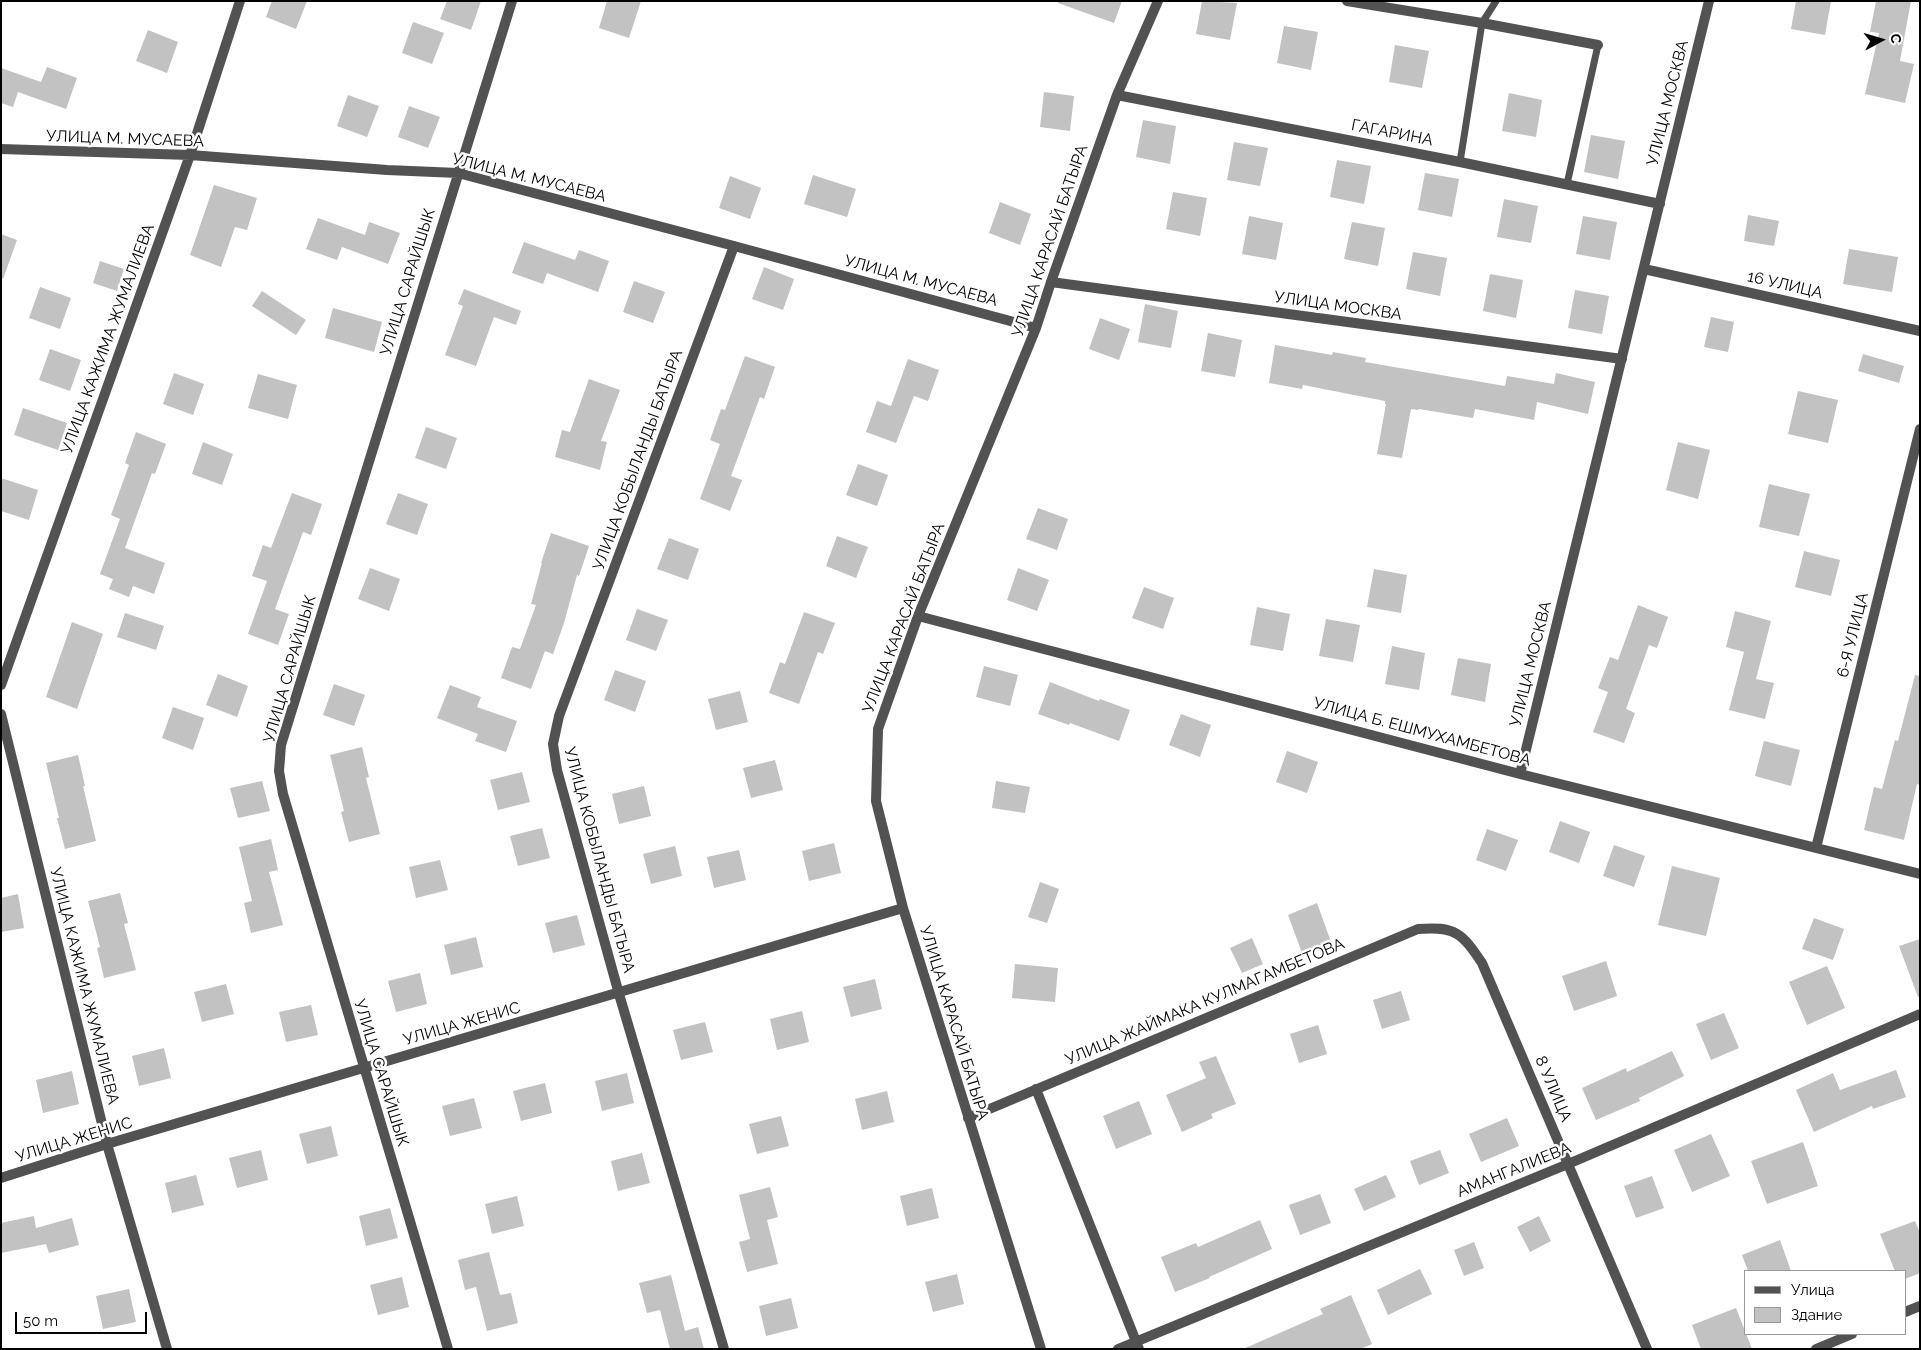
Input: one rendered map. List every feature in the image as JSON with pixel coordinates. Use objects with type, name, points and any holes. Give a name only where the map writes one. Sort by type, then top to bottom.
[{"type":"street","name":"УЛИЦА КАЖИМА ЖУМАЛИЕВА","points":[[1,685],[190,155],[240,1]]},
{"type":"street","name":"УЛИЦА САРАЙШЫК","points":[[448,1349],[283,794],[279,771],[281,745],[512,1]]},
{"type":"street","name":"УЛИЦА КАРАСАЙ БАТЫРА","points":[[1041,1349],[903,908],[876,801],[878,729],[918,616],[1036,328],[1050,282],[1117,95],[1158,1]]},
{"type":"street","points":[[1347,1],[1598,44]]},
{"type":"street","name":"УЛИЦА МОСКВА","points":[[1520,774],[1708,1]]},
{"type":"street","name":"ГАГАРИНА","points":[[1117,95],[1460,162],[1660,204]]},
{"type":"street","name":"УЛИЦА М. МУСАЕВА","points":[[1,149],[190,155],[387,170],[458,173],[1036,328]]},
{"type":"street","name":"УЛИЦА КОБЫЛАНДЫ БАТЫРА","points":[[724,1349],[619,994],[557,770],[553,744],[559,716],[734,246]]},
{"type":"street","name":"16 УЛИЦА","points":[[1644,269],[1920,332]]},
{"type":"street","name":"УЛИЦА МОСКВА","points":[[1050,282],[1622,358]]},
{"type":"street","name":"6-Я УЛИЦА","points":[[1816,848],[1920,428]]},
{"type":"street","name":"УЛИЦА Б. ЕШМУХАМБЕТОВА","points":[[918,616],[1520,774],[1920,874]]},
{"type":"street","name":"УЛИЦА КАЖИМА ЖУМАЛИЕВА","points":[[1,714],[108,1144],[167,1349]]},
{"type":"street","name":"УЛИЦА ЖЕНИС","points":[[1,1178],[108,1144],[619,994],[903,908]]},
{"type":"street","name":"УЛИЦА ЖАЙМАКА КУЛМАГАМБЕТОВА","points":[[968,1118],[1418,929],[1438,927],[1455,932]]},
{"type":"street","name":"8 УЛИЦА","points":[[1455,932],[1469,943],[1482,963],[1647,1349]]},
{"type":"street","name":"АМАНГАЛИЕВА","points":[[1118,1349],[1138,1345],[1920,1014]]},
{"type":"street","points":[[1036,1089],[1138,1345]]},
{"type":"street","points":[[1906,1312],[1920,1306]]},
{"type":"street","points":[[1816,1349],[1850,1335]]},
{"type":"lane","points":[[1460,162],[1482,23],[1496,1]]},
{"type":"lane","points":[[1567,184],[1598,44]]},
{"type":"building","points":[[272,1],[307,1],[296,29],[266,17]]},
{"type":"building","points":[[447,1],[481,1],[471,30],[440,19]]},
{"type":"building","points":[[607,1],[641,1],[629,38],[599,28]]},
{"type":"building","points":[[1058,1],[1122,1],[1114,23],[1058,3]]},
{"type":"building","points":[[1202,1],[1237,3],[1230,40],[1196,34]]},
{"type":"building","points":[[1796,1],[1831,1],[1825,35],[1791,29]]},
{"type":"building","points":[[1876,1],[1911,1],[1900,61],[1914,64],[1905,103],[1865,94],[1879,33],[1870,32]]},
{"type":"building","points":[[413,22],[444,33],[432,64],[402,53]]},
{"type":"building","points":[[1284,26],[1318,32],[1311,70],[1277,63]]},
{"type":"building","points":[[148,30],[178,42],[167,73],[136,61]]},
{"type":"building","points":[[1395,45],[1429,51],[1422,88],[1389,82]]},
{"type":"building","points":[[47,67],[77,78],[66,109],[18,92],[13,107],[1,103],[1,68],[41,82]]},
{"type":"building","points":[[1044,92],[1074,96],[1070,131],[1040,127]]},
{"type":"building","points":[[1509,93],[1542,100],[1536,137],[1502,131]]},
{"type":"building","points":[[348,95],[379,106],[367,137],[337,126]]},
{"type":"building","points":[[409,106],[440,117],[428,148],[398,137]]},
{"type":"building","points":[[1143,120],[1176,126],[1170,164],[1136,157]]},
{"type":"building","points":[[1591,135],[1625,141],[1618,179],[1584,172]]},
{"type":"building","points":[[1234,142],[1268,148],[1260,186],[1227,180]]},
{"type":"building","points":[[1337,160],[1371,166],[1364,204],[1330,197]]},
{"type":"building","points":[[1425,173],[1459,179],[1452,217],[1418,210]]},
{"type":"building","points":[[813,175],[856,189],[847,217],[804,204]]},
{"type":"building","points":[[730,176],[761,188],[750,219],[719,208]]},
{"type":"building","points":[[214,185],[257,198],[247,230],[235,227],[221,267],[190,255]]},
{"type":"building","points":[[1173,192],[1207,198],[1200,236],[1166,229]]},
{"type":"building","points":[[1504,199],[1538,206],[1531,243],[1497,237]]},
{"type":"building","points":[[1000,202],[1031,214],[1020,245],[989,233]]},
{"type":"building","points":[[1748,215],[1779,221],[1774,246],[1744,241]]},
{"type":"building","points":[[1249,216],[1283,223],[1276,260],[1242,254]]},
{"type":"building","points":[[1583,216],[1617,222],[1610,260],[1576,254]]},
{"type":"building","points":[[318,218],[365,235],[369,222],[400,233],[388,264],[342,247],[337,260],[306,249]]},
{"type":"building","points":[[1352,222],[1385,228],[1378,266],[1344,259]]},
{"type":"building","points":[[1,234],[17,240],[3,279],[1,278]]},
{"type":"building","points":[[524,242],[575,260],[579,250],[609,261],[598,292],[547,273],[543,284],[512,273]]},
{"type":"building","points":[[1849,249],[1898,257],[1892,292],[1843,284]]},
{"type":"building","points":[[1413,252],[1447,258],[1440,296],[1406,289]]},
{"type":"building","points":[[100,261],[124,269],[117,291],[93,283]]},
{"type":"building","points":[[764,267],[794,279],[783,310],[752,299]]},
{"type":"building","points":[[1490,274],[1523,280],[1516,318],[1483,311]]},
{"type":"building","points":[[634,281],[665,292],[653,323],[623,312]]},
{"type":"building","points":[[40,287],[71,298],[60,329],[29,318]]},
{"type":"building","points":[[464,289],[521,311],[516,325],[494,317],[476,366],[445,355],[463,306],[458,304]]},
{"type":"building","points":[[1575,290],[1609,296],[1602,334],[1568,328]]},
{"type":"building","points":[[262,291],[306,320],[296,335],[252,306]]},
{"type":"building","points":[[1145,304],[1178,311],[1171,348],[1138,342]]},
{"type":"building","points":[[333,308],[382,322],[374,352],[325,338]]},
{"type":"building","points":[[1711,317],[1734,322],[1728,352],[1704,347]]},
{"type":"building","points":[[1100,318],[1130,329],[1119,360],[1089,349]]},
{"type":"building","points":[[1208,333],[1242,340],[1235,377],[1201,371]]},
{"type":"building","points":[[1275,345],[1332,355],[1333,352],[1366,358],[1365,362],[1505,386],[1507,376],[1554,384],[1556,373],[1595,382],[1588,414],[1537,402],[1534,420],[1475,409],[1473,418],[1411,409],[1402,458],[1377,454],[1385,401],[1303,385],[1302,389],[1269,383]]},
{"type":"building","points":[[50,349],[81,360],[70,391],[39,380]]},
{"type":"building","points":[[1863,354],[1904,366],[1899,383],[1858,371]]},
{"type":"building","points":[[745,356],[775,367],[764,399],[760,397],[731,476],[742,480],[730,511],[700,499],[720,444],[710,440],[721,409],[725,410]]},
{"type":"building","points":[[908,359],[939,370],[928,401],[914,396],[896,443],[866,432],[877,401],[891,406]]},
{"type":"building","points":[[174,373],[204,384],[193,415],[163,404]]},
{"type":"building","points":[[258,374],[297,385],[288,419],[248,408]]},
{"type":"building","points":[[589,379],[620,390],[601,441],[607,442],[600,470],[555,457],[562,430],[570,432]]},
{"type":"building","points":[[1798,391],[1838,400],[1828,443],[1788,434]]},
{"type":"building","points":[[23,408],[67,423],[58,450],[14,435]]},
{"type":"building","points":[[426,427],[457,438],[446,469],[415,458]]},
{"type":"building","points":[[136,432],[166,444],[155,474],[152,473],[125,548],[165,563],[154,594],[133,586],[129,597],[109,589],[113,579],[100,574],[120,519],[111,515],[129,465],[125,463]]},
{"type":"building","points":[[203,442],[233,454],[222,485],[192,474]]},
{"type":"building","points":[[1678,442],[1710,450],[1698,499],[1666,490]]},
{"type":"building","points":[[858,464],[888,475],[877,506],[846,495]]},
{"type":"building","points":[[1,478],[38,490],[29,520],[1,511]]},
{"type":"building","points":[[1769,484],[1810,494],[1799,536],[1759,527]]},
{"type":"building","points":[[292,493],[322,504],[311,535],[303,532],[275,609],[289,614],[278,645],[248,634],[267,581],[252,576],[263,545],[271,548]]},
{"type":"building","points":[[398,493],[428,504],[417,535],[386,524]]},
{"type":"building","points":[[1038,508],[1068,519],[1057,550],[1026,539]]},
{"type":"building","points":[[551,533],[589,546],[579,576],[577,575],[564,623],[553,654],[545,651],[531,689],[501,678],[512,647],[520,649],[536,605],[531,604]]},
{"type":"building","points":[[837,536],[868,547],[856,578],[826,566]]},
{"type":"building","points":[[669,538],[699,549],[688,580],[657,569]]},
{"type":"building","points":[[1804,551],[1840,560],[1831,596],[1795,587]]},
{"type":"building","points":[[370,568],[400,579],[389,611],[358,599]]},
{"type":"building","points":[[1018,568],[1049,580],[1037,611],[1007,600]]},
{"type":"building","points":[[1374,569],[1407,575],[1401,613],[1367,607]]},
{"type":"building","points":[[1144,587],[1174,598],[1163,629],[1132,618]]},
{"type":"building","points":[[1638,605],[1668,617],[1657,648],[1649,645],[1626,709],[1635,713],[1624,743],[1593,732],[1608,692],[1598,688],[1610,657],[1618,660]]},
{"type":"building","points":[[1257,607],[1290,614],[1283,651],[1250,645]]},
{"type":"building","points":[[637,609],[668,620],[656,651],[626,640]]},
{"type":"building","points":[[1735,611],[1771,621],[1756,679],[1774,683],[1765,719],[1729,710],[1744,652],[1726,647]]},
{"type":"building","points":[[804,612],[835,623],[823,654],[818,652],[799,704],[769,693],[780,662],[785,664]]},
{"type":"building","points":[[125,613],[164,626],[156,650],[117,637]]},
{"type":"building","points":[[1326,619],[1360,625],[1353,662],[1319,656]]},
{"type":"building","points":[[72,622],[103,634],[77,709],[46,697]]},
{"type":"building","points":[[1392,646],[1425,653],[1419,690],[1385,684]]},
{"type":"building","points":[[1458,658],[1491,664],[1485,702],[1451,695]]},
{"type":"building","points":[[984,666],[1018,675],[1010,706],[976,697]]},
{"type":"building","points":[[615,670],[646,681],[635,712],[604,700]]},
{"type":"building","points":[[218,674],[248,686],[237,717],[206,705]]},
{"type":"building","points":[[1915,675],[1920,676],[1920,785],[1917,784],[1904,840],[1864,830],[1874,787],[1882,789],[1895,740],[1898,741]]},
{"type":"building","points":[[1050,682],[1099,701],[1100,699],[1130,710],[1119,741],[1070,723],[1069,725],[1038,714]]},
{"type":"building","points":[[334,684],[365,695],[354,726],[323,715]]},
{"type":"building","points":[[450,685],[481,697],[477,707],[517,721],[506,752],[475,741],[478,734],[437,718]]},
{"type":"building","points":[[740,691],[748,722],[716,730],[708,699]]},
{"type":"building","points":[[173,707],[204,718],[193,750],[162,738]]},
{"type":"building","points":[[1181,714],[1211,725],[1200,757],[1169,745]]},
{"type":"building","points":[[1764,741],[1800,750],[1791,786],[1755,776]]},
{"type":"building","points":[[362,747],[369,777],[366,778],[380,834],[349,842],[341,812],[344,811],[330,755]]},
{"type":"building","points":[[1287,751],[1318,762],[1307,793],[1276,782]]},
{"type":"building","points":[[78,755],[96,841],[65,849],[46,763]]},
{"type":"building","points":[[775,760],[783,790],[751,798],[743,768]]},
{"type":"building","points":[[522,772],[530,802],[498,810],[490,780]]},
{"type":"building","points":[[262,781],[270,811],[238,818],[230,788]]},
{"type":"building","points":[[996,781],[1030,787],[1025,813],[992,808]]},
{"type":"building","points":[[644,786],[651,816],[619,824],[612,794]]},
{"type":"building","points":[[1560,821],[1590,832],[1579,863],[1549,852]]},
{"type":"building","points":[[542,828],[550,858],[518,866],[510,836]]},
{"type":"building","points":[[1487,829],[1518,840],[1506,871],[1476,860]]},
{"type":"building","points":[[271,839],[278,870],[269,872],[283,925],[251,933],[244,903],[252,901],[239,847]]},
{"type":"building","points":[[834,843],[841,873],[809,881],[802,851]]},
{"type":"building","points":[[1614,845],[1645,856],[1634,887],[1603,876]]},
{"type":"building","points":[[675,846],[682,876],[651,884],[643,854]]},
{"type":"building","points":[[739,850],[746,880],[714,888],[707,857]]},
{"type":"building","points":[[440,860],[448,890],[416,898],[409,867]]},
{"type":"building","points":[[1672,866],[1720,878],[1706,936],[1658,925]]},
{"type":"building","points":[[1040,882],[1059,889],[1047,923],[1028,917]]},
{"type":"building","points":[[120,893],[128,923],[124,924],[136,970],[104,978],[97,948],[100,947],[88,901]]},
{"type":"building","points":[[18,894],[24,928],[1,932],[1,898]]},
{"type":"building","points":[[1317,903],[1331,942],[1302,953],[1288,915]]},
{"type":"building","points":[[577,915],[585,945],[553,953],[545,923]]},
{"type":"building","points":[[1814,918],[1844,929],[1833,960],[1802,949]]},
{"type":"building","points":[[476,937],[483,967],[451,975],[444,945]]},
{"type":"building","points":[[1252,938],[1263,964],[1242,973],[1230,948]]},
{"type":"building","points":[[1920,939],[1920,997],[1918,997],[1899,946]]},
{"type":"building","points":[[1606,961],[1617,996],[1574,1011],[1562,976]]},
{"type":"building","points":[[1015,964],[1058,968],[1055,1002],[1012,998]]},
{"type":"building","points":[[1827,966],[1845,1008],[1807,1025],[1789,982]]},
{"type":"building","points":[[420,973],[427,1004],[396,1012],[388,981]]},
{"type":"building","points":[[875,979],[882,1009],[851,1017],[843,987]]},
{"type":"building","points":[[226,984],[234,1014],[202,1022],[194,992]]},
{"type":"building","points":[[1401,991],[1410,1020],[1382,1029],[1373,1000]]},
{"type":"building","points":[[311,1005],[318,1035],[286,1042],[279,1012]]},
{"type":"building","points":[[802,1011],[809,1042],[777,1050],[770,1019]]},
{"type":"building","points":[[1724,1013],[1739,1048],[1711,1060],[1696,1024]]},
{"type":"building","points":[[705,1022],[713,1052],[681,1060],[673,1030]]},
{"type":"building","points":[[1318,1025],[1327,1054],[1299,1063],[1290,1034]]},
{"type":"building","points":[[164,1048],[171,1078],[139,1086],[132,1056]]},
{"type":"building","points":[[1672,1051],[1684,1076],[1639,1098],[1640,1101],[1596,1120],[1582,1088],[1626,1068],[1627,1072]]},
{"type":"building","points":[[1216,1056],[1236,1104],[1211,1114],[1213,1118],[1182,1132],[1166,1095],[1206,1078],[1199,1062]]},
{"type":"building","points":[[1896,1070],[1906,1097],[1873,1109],[1872,1106],[1814,1132],[1796,1090],[1833,1073],[1840,1090]]},
{"type":"building","points":[[72,1071],[79,1104],[43,1113],[36,1080]]},
{"type":"building","points":[[627,1073],[634,1103],[602,1111],[595,1081]]},
{"type":"building","points":[[545,1083],[552,1113],[521,1121],[513,1091]]},
{"type":"building","points":[[887,1091],[894,1122],[862,1130],[855,1099]]},
{"type":"building","points":[[474,1098],[482,1128],[450,1136],[442,1106]]},
{"type":"building","points":[[1139,1101],[1152,1134],[1116,1149],[1103,1116]]},
{"type":"building","points":[[781,1116],[789,1146],[757,1154],[749,1124]]},
{"type":"building","points":[[1507,1118],[1519,1146],[1481,1162],[1469,1134]]},
{"type":"building","points":[[331,1126],[338,1156],[307,1164],[299,1134]]},
{"type":"building","points":[[1711,1134],[1730,1176],[1692,1192],[1674,1150]]},
{"type":"building","points":[[1803,1142],[1818,1186],[1767,1204],[1751,1161]]},
{"type":"building","points":[[261,1150],[268,1180],[237,1188],[229,1158]]},
{"type":"building","points":[[1440,1150],[1449,1173],[1419,1185],[1410,1161]]},
{"type":"building","points":[[642,1153],[650,1183],[618,1191],[611,1161]]},
{"type":"building","points":[[196,1175],[204,1205],[172,1213],[165,1183]]},
{"type":"building","points":[[1386,1175],[1396,1197],[1364,1211],[1354,1189]]},
{"type":"building","points":[[1652,1176],[1664,1208],[1636,1218],[1624,1186]]},
{"type":"building","points":[[770,1187],[778,1217],[767,1220],[778,1264],[747,1272],[739,1242],[750,1239],[739,1195]]},
{"type":"building","points":[[932,1188],[939,1218],[907,1226],[900,1196]]},
{"type":"building","points":[[1320,1194],[1331,1223],[1300,1235],[1289,1205]]},
{"type":"building","points":[[517,1196],[524,1226],[492,1234],[485,1204]]},
{"type":"building","points":[[390,1208],[398,1238],[366,1246],[359,1216]]},
{"type":"building","points":[[34,1216],[36,1228],[72,1218],[79,1245],[49,1253],[46,1244],[1,1253],[1,1223]]},
{"type":"building","points":[[1539,1216],[1551,1241],[1530,1252],[1517,1227]]},
{"type":"building","points":[[1260,1220],[1272,1249],[1175,1292],[1161,1257],[1196,1243],[1198,1247]]},
{"type":"building","points":[[1915,1221],[1920,1233],[1920,1273],[1906,1279],[1906,1270],[1895,1270],[1880,1234]]},
{"type":"building","points":[[1780,1240],[1791,1270],[1748,1270],[1742,1255]]},
{"type":"building","points":[[1474,1242],[1484,1268],[1464,1276],[1454,1250]]},
{"type":"building","points":[[489,1252],[500,1295],[511,1293],[518,1323],[487,1331],[476,1287],[465,1290],[458,1260]]},
{"type":"building","points":[[1420,1269],[1432,1294],[1388,1315],[1377,1290]]},
{"type":"building","points":[[957,1274],[964,1304],[933,1312],[925,1282]]},
{"type":"building","points":[[671,1275],[685,1331],[698,1327],[704,1349],[670,1349],[660,1310],[647,1313],[639,1283]]},
{"type":"building","points":[[402,1277],[409,1307],[378,1315],[370,1285]]},
{"type":"building","points":[[129,1289],[136,1322],[103,1329],[96,1296]]},
{"type":"building","points":[[1351,1295],[1372,1344],[1360,1349],[1243,1349],[1323,1314],[1320,1309]]},
{"type":"building","points":[[791,1298],[798,1328],[766,1336],[759,1306]]},
{"type":"building","points":[[1736,1308],[1744,1328],[1744,1335],[1747,1335],[1752,1349],[1701,1349],[1692,1325]]}]
